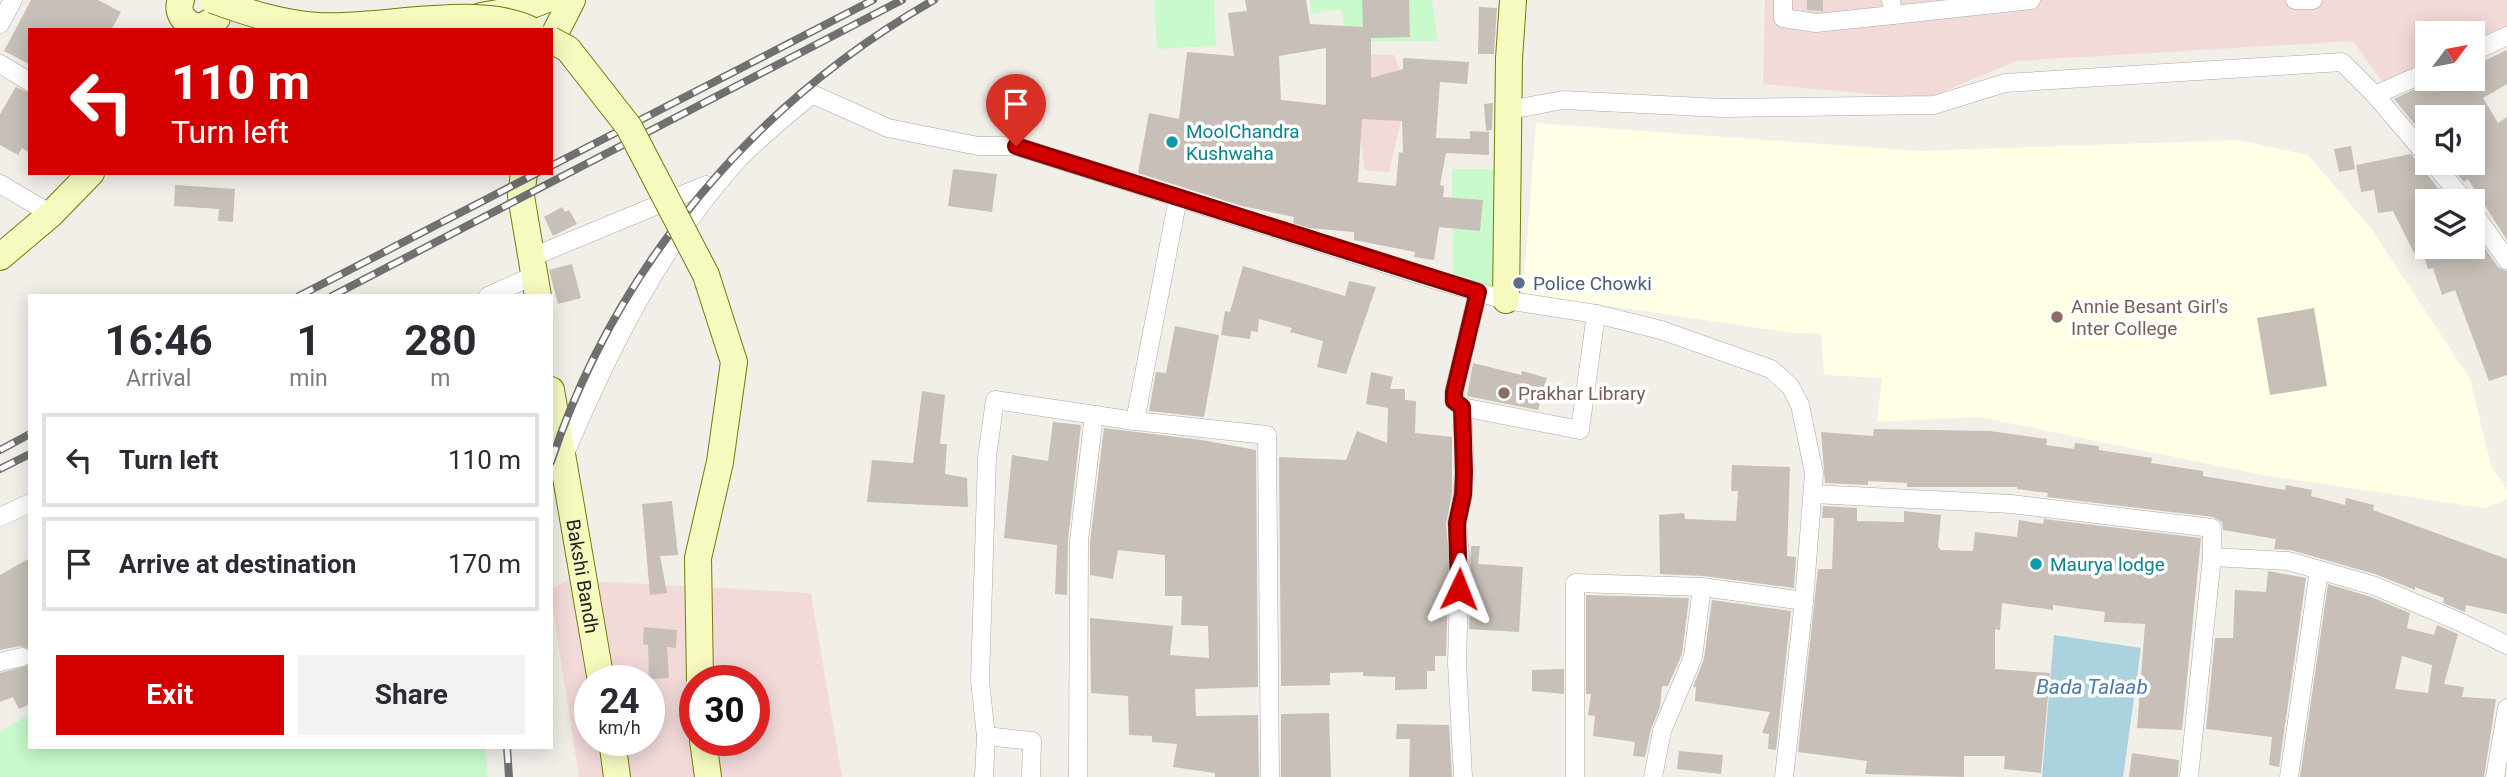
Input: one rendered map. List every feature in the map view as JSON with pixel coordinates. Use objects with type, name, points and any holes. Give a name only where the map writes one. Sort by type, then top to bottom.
[{"type":"main road","points":[[181,0],[179,12],[183,18],[208,15],[319,26],[482,19],[522,28]]},
{"type":"main road","points":[[208,15],[374,26],[438,24],[521,9],[545,0]]},
{"type":"main road","points":[[553,37],[572,0]]},
{"type":"main road","points":[[1506,300],[1513,0]]},
{"type":"main road","points":[[553,42],[568,49],[629,127],[706,275],[734,362],[720,462],[698,558],[700,665]]},
{"type":"main road","points":[[0,257],[51,214],[89,175]]},
{"type":"main road","points":[[524,175],[522,197],[535,276]]},
{"type":"main road","name":"Bakshi Bandh","points":[[553,403],[598,665]]},
{"type":"main road","points":[[614,756],[617,777]]},
{"type":"main road","points":[[705,756],[708,777]]},
{"type":"street","points":[[0,24],[13,0]]},
{"type":"street","points":[[1783,0],[1783,18],[1816,23],[1892,8],[2031,0]]},
{"type":"street","points":[[2295,0],[2313,0]]},
{"type":"street","points":[[2485,46],[2507,36]]},
{"type":"street","points":[[1509,110],[1563,100],[1721,108],[1934,106],[2006,83],[2342,62],[2375,95],[2415,142]]},
{"type":"street","points":[[0,64],[28,81]]},
{"type":"street","points":[[2375,95],[2415,77]]},
{"type":"street","points":[[562,460],[606,357],[677,235],[738,160],[812,94],[888,128],[978,146],[1016,146],[1478,292],[1506,300],[1597,314],[1661,330],[1771,369],[1790,386],[1800,405],[1814,473],[1804,601],[1784,777]]},
{"type":"street","points":[[2443,175],[2455,189]]},
{"type":"street","points":[[0,184],[51,214]]},
{"type":"street","points":[[493,294],[535,276],[706,185]]},
{"type":"street","points":[[1135,421],[1178,198]]},
{"type":"street","points":[[2485,229],[2507,260]]},
{"type":"street","points":[[1478,292],[1454,401],[1462,407],[1580,430],[1597,314]]},
{"type":"street","points":[[984,777],[986,736],[980,681],[987,457],[995,400],[1135,421],[1267,435],[1270,777]]},
{"type":"street","points":[[1462,407],[1464,472],[1463,495],[1457,523],[1460,556],[1457,663],[1463,777]]},
{"type":"street","points":[[1078,777],[1079,541],[1094,415]]},
{"type":"street","points":[[1813,494],[2011,504],[2212,528],[2212,557],[2189,777]]},
{"type":"street","points":[[0,517],[28,504]]},
{"type":"street","points":[[2212,557],[2288,561],[2375,586],[2460,622],[2507,646]]},
{"type":"street","points":[[2289,777],[2319,570]]},
{"type":"street","points":[[1575,777],[1575,583],[1702,587],[1804,601]]},
{"type":"street","points":[[1653,777],[1662,731],[1693,657],[1702,587]]},
{"type":"street","points":[[0,662],[22,657]]},
{"type":"street","points":[[2495,777],[2507,708]]},
{"type":"street","points":[[986,736],[1032,741],[1031,777]]},
{"type":"shaded area","points":[[1765,0],[2507,0],[2507,38],[2485,48],[2485,21],[2415,21],[2415,79],[2389,91],[2353,41],[2017,61],[1925,99],[1763,84]]},
{"type":"shaded area","points":[[1363,54],[1394,55],[1402,74],[1401,121],[1389,172],[1365,170],[1357,115]]},
{"type":"shaded area","name":"Annie Besant Girl's Inter College","points":[[1536,123],[1918,151],[2239,140],[2308,155],[2370,227],[2470,379],[2491,466],[2507,490],[2507,499],[2484,508],[2262,475],[1979,417],[1877,422],[1882,378],[1824,375],[1821,334],[1792,333],[1523,293]]},
{"type":"shaded area","points":[[568,580],[811,593],[842,777],[579,777],[576,756],[665,756],[665,665],[574,665],[574,745],[553,610],[553,588]]},
{"type":"green space","points":[[1154,0],[1214,0],[1216,46],[1157,49]]},
{"type":"green space","points":[[1310,0],[1432,0],[1438,41],[1347,41],[1341,9],[1311,14]]},
{"type":"green space","points":[[1452,169],[1503,169],[1503,293],[1453,280]]},
{"type":"green space","points":[[28,715],[28,749],[485,749],[488,777],[0,777],[0,732]]},
{"type":"water","name":"Bada Talaab","points":[[2054,635],[2141,648],[2123,777],[2042,777]]},
{"type":"building","points":[[31,0],[98,0],[121,12],[112,28],[28,28],[28,63],[4,51]]},
{"type":"building","points":[[1245,0],[1306,0],[1310,24],[1363,27],[1362,0],[1409,0],[1410,37],[1371,38],[1371,78],[1403,69],[1403,58],[1469,62],[1467,84],[1440,82],[1436,138],[1470,139],[1470,131],[1489,132],[1489,155],[1446,153],[1440,185],[1444,186],[1443,197],[1483,200],[1480,231],[1439,227],[1434,260],[1414,257],[1415,252],[1354,240],[1354,232],[1309,228],[1293,223],[1294,217],[1242,206],[1138,173],[1149,113],[1179,119],[1187,52],[1234,56],[1228,13],[1247,11]],"holes":[[[1326,48],[1326,105],[1281,100],[1279,56]],[[1362,119],[1402,121],[1403,153],[1399,152],[1396,186],[1358,182]]]},
{"type":"building","points":[[1807,0],[1823,0],[1823,11],[1807,10]]},
{"type":"building","points":[[1479,7],[1497,8],[1494,54],[1478,54]]},
{"type":"building","points":[[2507,50],[2507,84],[2483,98],[2498,123],[2507,117],[2507,240],[2485,206],[2485,189],[2474,189],[2468,179],[2464,182],[2458,175],[2485,175],[2485,105],[2415,105],[2415,124],[2394,99],[2415,89],[2485,91],[2485,60]]},
{"type":"building","points":[[16,87],[28,92],[28,152],[22,148],[18,155],[0,145],[0,114]]},
{"type":"building","points":[[1493,103],[1492,130],[1486,131],[1484,104]]},
{"type":"building","points":[[2351,146],[2355,169],[2339,172],[2334,149]]},
{"type":"building","points":[[2411,154],[2415,159],[2415,175],[2428,175],[2439,189],[2415,189],[2415,252],[2393,211],[2378,213],[2374,190],[2361,192],[2356,165]]},
{"type":"building","points":[[953,169],[997,174],[992,212],[948,206]]},
{"type":"building","points":[[175,185],[235,189],[233,222],[218,221],[219,209],[174,206]]},
{"type":"building","points":[[562,207],[565,212],[569,210],[577,224],[553,236],[544,217]]},
{"type":"building","points":[[2485,248],[2498,267],[2507,271],[2507,375],[2489,381],[2455,290],[2442,295],[2433,268],[2428,269],[2425,259],[2485,259]]},
{"type":"building","points":[[572,264],[581,298],[558,304],[549,270]]},
{"type":"building","points":[[1243,266],[1345,296],[1349,281],[1376,287],[1346,374],[1317,367],[1323,341],[1290,332],[1292,328],[1259,319],[1258,332],[1251,331],[1250,339],[1221,335],[1225,311],[1230,312]]},
{"type":"building","points":[[2314,308],[2327,386],[2270,395],[2257,318]]},
{"type":"building","points":[[1175,326],[1219,335],[1204,417],[1149,411],[1156,372],[1166,373]]},
{"type":"building","points":[[1473,363],[1521,375],[1522,371],[1547,378],[1538,410],[1467,396]]},
{"type":"building","points":[[1371,372],[1393,377],[1390,389],[1405,389],[1405,400],[1416,401],[1415,433],[1452,437],[1452,494],[1446,524],[1449,556],[1446,656],[1435,656],[1435,671],[1427,671],[1427,689],[1395,690],[1395,677],[1363,676],[1363,672],[1330,673],[1330,685],[1281,686],[1279,457],[1346,460],[1357,431],[1387,443],[1388,408],[1366,404]]},
{"type":"building","points":[[922,391],[945,395],[940,444],[947,444],[945,474],[967,478],[968,507],[867,502],[872,460],[913,463]]},
{"type":"building","points":[[1053,422],[1081,425],[1068,540],[1067,595],[1055,594],[1057,545],[1004,538],[1012,455],[1048,461]]},
{"type":"building","points":[[1104,428],[1202,440],[1256,450],[1258,687],[1195,689],[1196,716],[1258,715],[1259,777],[1215,777],[1215,773],[1173,767],[1177,744],[1152,742],[1152,736],[1129,735],[1128,696],[1091,693],[1090,618],[1173,626],[1170,655],[1209,658],[1208,626],[1181,625],[1182,596],[1165,596],[1165,555],[1118,550],[1113,579],[1090,575],[1090,542]]},
{"type":"building","points":[[1874,429],[1990,431],[2047,439],[2046,445],[2074,449],[2075,443],[2099,446],[2099,450],[2152,458],[2151,463],[2203,471],[2203,476],[2285,490],[2286,485],[2312,490],[2311,496],[2345,505],[2346,498],[2374,505],[2373,510],[2507,559],[2507,614],[2466,605],[2465,612],[2443,603],[2444,598],[2415,587],[2415,590],[2378,575],[2291,550],[2274,549],[2276,539],[2223,530],[2222,522],[2213,517],[2047,497],[2048,493],[2017,487],[1907,487],[1907,483],[1868,481],[1868,485],[1825,483],[1821,432],[1873,436]]},
{"type":"building","points":[[1732,465],[1790,467],[1787,556],[1796,557],[1794,588],[1704,576],[1660,574],[1659,515],[1684,513],[1685,519],[1736,521],[1738,491],[1731,491]]},
{"type":"building","points":[[672,501],[678,555],[660,556],[667,593],[650,595],[642,504]]},
{"type":"building","points":[[1823,506],[1857,508],[1857,521],[1904,522],[1904,511],[1941,515],[1938,547],[1941,550],[1973,551],[1975,532],[2017,537],[2019,520],[2043,524],[2044,519],[2201,538],[2182,730],[2137,728],[2145,624],[2104,622],[2105,612],[2053,605],[2053,610],[2002,603],[2000,630],[1995,629],[1995,669],[2050,673],[2041,773],[2004,769],[2005,756],[1964,756],[1964,777],[1865,774],[1867,761],[1798,752],[1818,569],[1832,569],[1834,518],[1822,518]]},
{"type":"building","points":[[1471,546],[1480,546],[1478,564],[1523,567],[1519,632],[1469,629]]},
{"type":"building","points":[[28,559],[28,648],[20,646],[0,650],[0,575]]},
{"type":"building","points":[[2268,571],[2306,578],[2279,767],[2269,765],[2272,737],[2206,729],[2215,638],[2233,638],[2235,590],[2266,592]]},
{"type":"building","points":[[2328,584],[2410,613],[2407,628],[2434,635],[2437,625],[2458,634],[2444,684],[2464,687],[2462,697],[2496,699],[2484,777],[2300,777]],"holes":[[[2402,656],[2432,665],[2428,693],[2395,689]]]},
{"type":"building","points":[[1586,595],[1689,598],[1682,654],[1668,686],[1662,686],[1660,707],[1651,729],[1645,757],[1633,756],[1635,742],[1593,736],[1595,716],[1588,715],[1591,694],[1586,694]]},
{"type":"building","points":[[1712,600],[1791,611],[1776,750],[1768,749],[1769,734],[1762,733],[1770,712],[1695,701],[1696,687],[1693,687],[1704,659]]},
{"type":"building","points":[[644,627],[677,630],[676,648],[667,647],[669,678],[665,678],[665,665],[649,665],[648,645],[643,644]]},
{"type":"building","points":[[28,666],[28,705],[19,709],[13,697],[0,702],[0,673]]},
{"type":"building","points":[[1564,669],[1564,694],[1532,691],[1532,670]]},
{"type":"building","points":[[1329,713],[1331,777],[1281,777],[1281,714]]},
{"type":"building","points":[[1397,724],[1449,725],[1452,777],[1409,777],[1410,739],[1396,739]]},
{"type":"building","points":[[1679,751],[1723,755],[1721,774],[1677,769]]},
{"type":"building","points":[[2132,753],[2179,760],[2178,777],[2129,777]]},
{"type":"railway","points":[[553,165],[873,0]]},
{"type":"railway","points":[[336,294],[902,0]]},
{"type":"railway","points":[[553,457],[579,390],[613,322],[653,257],[700,196],[751,139],[808,87],[869,41],[934,0]]},
{"type":"railway","points":[[303,294],[533,175]]},
{"type":"railway","points":[[0,450],[28,435]]},
{"type":"railway","points":[[0,469],[28,455]]},
{"type":"railway","points":[[507,749],[509,777]]},
{"type":"place","name":"MoolChandra Kushwaha","points":[[1172,142]]},
{"type":"place","name":"Police Chowki","points":[[1519,283]]},
{"type":"place","name":"Annie Besant Girl's Inter College","points":[[2057,317]]},
{"type":"place","name":"Prakhar Library","points":[[1504,393]]},
{"type":"place","name":"Maurya lodge","points":[[2036,564]]},
{"type":"route","points":[[1016,146],[1478,292],[1454,392],[1454,401],[1462,407],[1464,450],[1463,495],[1457,523],[1459,589]]}]
